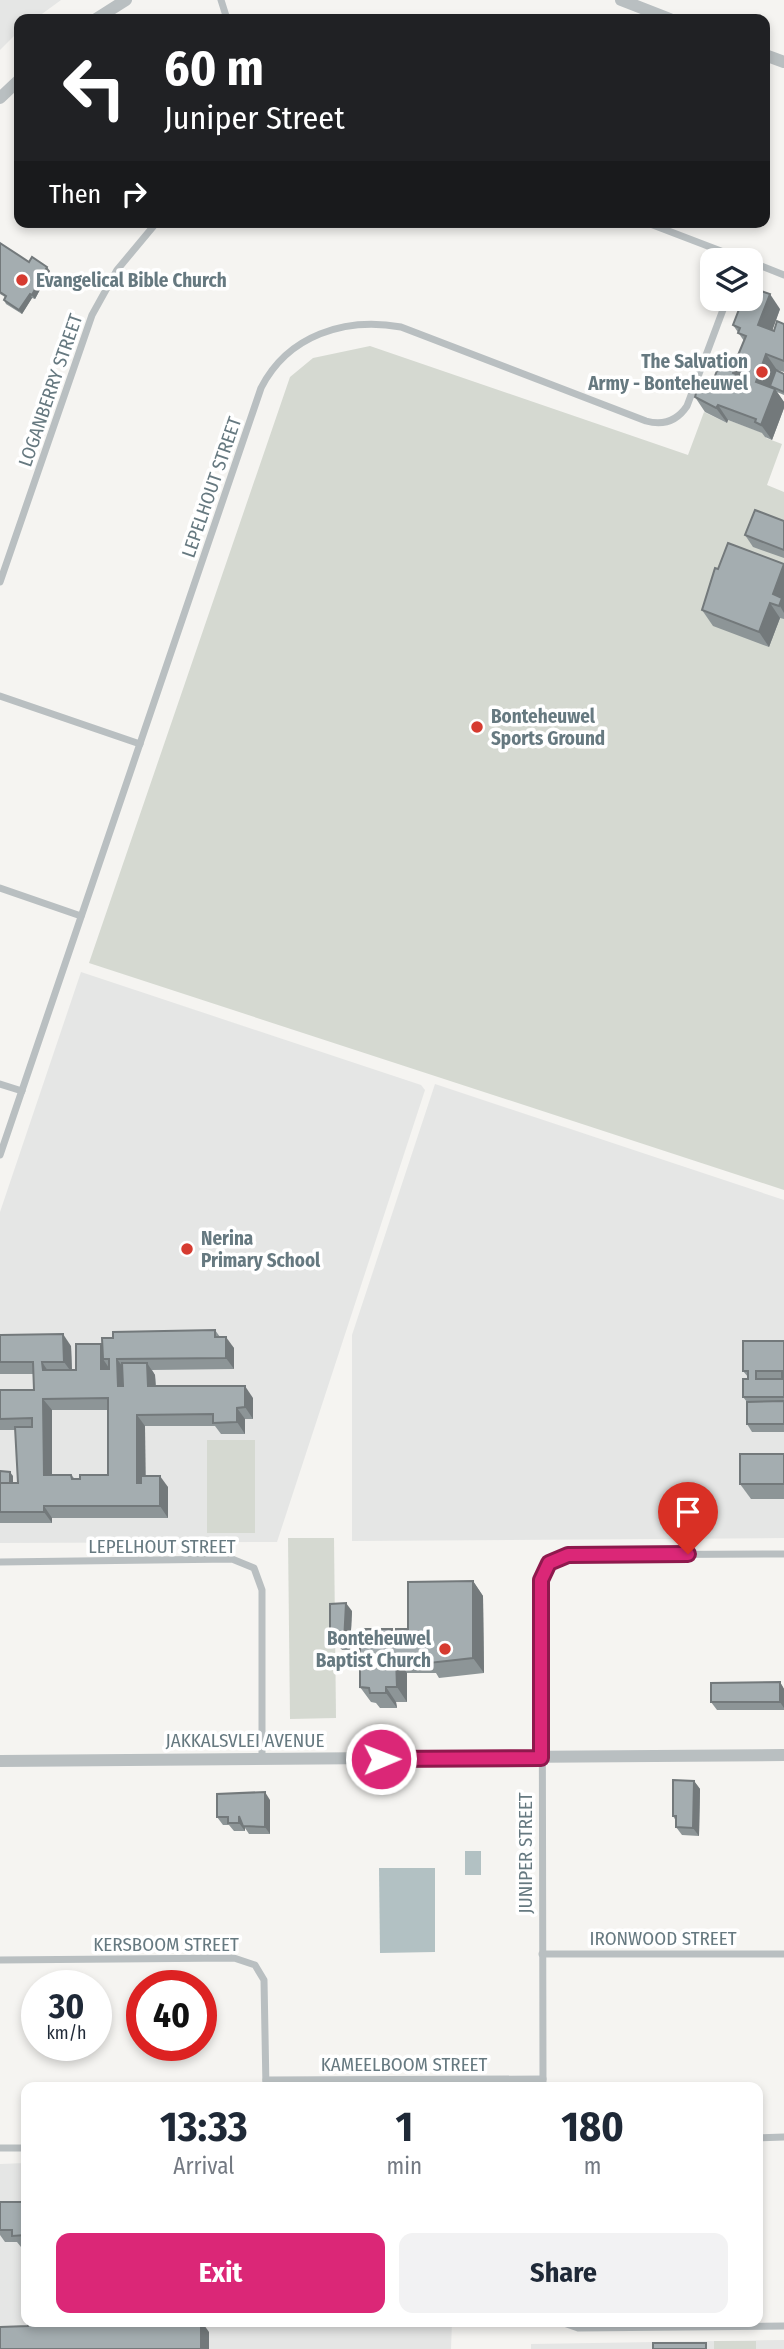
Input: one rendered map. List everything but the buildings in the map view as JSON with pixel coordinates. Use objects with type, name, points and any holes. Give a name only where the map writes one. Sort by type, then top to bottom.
[{"type":"street","points":[[104,14],[126,0]]},
{"type":"street","points":[[621,0],[657,14]]},
{"type":"street","points":[[0,98],[14,85]]},
{"type":"street","name":"LOGANBERRY STREET","points":[[0,582],[92,315],[117,270],[152,228]]},
{"type":"street","points":[[661,228],[712,248]]},
{"type":"street","points":[[763,267],[784,275]]},
{"type":"street","name":"LEPELHOUT STREET","points":[[0,1155],[261,388],[275,365],[298,343],[344,326],[375,324],[401,327],[646,421],[661,424],[676,419],[687,406],[723,311]]},
{"type":"street","points":[[0,696],[140,744]]},
{"type":"street","points":[[0,888],[81,916]]},
{"type":"street","points":[[0,1084],[22,1091]]},
{"type":"street","name":"JUNIPER STREET","points":[[543,2079],[541,1580],[549,1563],[568,1555],[784,1554]]},
{"type":"street","name":"LEPELHOUT STREET","points":[[0,1562],[232,1559],[254,1568],[262,1590],[262,1759]]},
{"type":"street","name":"JAKKALSVLEI AVENUE","points":[[0,1761],[784,1755]]},
{"type":"street","name":"IRONWOOD STREET","points":[[542,1954],[784,1954]]},
{"type":"street","name":"KERSBOOM STREET","points":[[0,1960],[234,1958],[249,1961],[264,1980],[266,2082]]},
{"type":"street","name":"KAMEELBOOM STREET","points":[[377,2082],[543,2079]]},
{"type":"street","points":[[763,2138],[784,2137]]},
{"type":"street","points":[[0,2148],[21,2148]]},
{"type":"street","points":[[763,2326],[784,2326]]},
{"type":"street","points":[[575,2327],[681,2327]]},
{"type":"shaded area","points":[[0,0],[61,0],[42,14],[14,14],[14,36],[0,50]]},
{"type":"shaded area","name":"Bonteheuwel Sports Ground","points":[[370,346],[688,455],[704,412],[727,423],[728,420],[766,434],[766,438],[782,444],[767,485],[784,492],[784,1190],[89,963],[290,377],[313,358]]},
{"type":"shaded area","name":"Nerina Primary School","points":[[81,972],[421,1085],[425,1090],[277,1542],[0,1543],[0,1212]]},
{"type":"shaded area","points":[[435,1084],[784,1200],[784,1538],[352,1541],[352,1335]]},
{"type":"shaded area","points":[[207,1440],[255,1440],[255,1533],[207,1533]]},
{"type":"shaded area","points":[[288,1538],[334,1538],[336,1718],[290,1719]]},
{"type":"shaded area","points":[[465,1851],[481,1851],[481,1875],[465,1875]]},
{"type":"shaded area","points":[[379,1868],[435,1868],[435,1952],[380,1953]]},
{"type":"shaded area","points":[[21,2163],[21,2327],[452,2327],[451,2349],[0,2349],[0,2164]]},
{"type":"shaded area","points":[[784,2340],[784,2349],[531,2349],[531,2344]]},
{"type":"shaded area","points":[[714,2341],[756,2341],[756,2349],[714,2349]]},
{"type":"place","name":"Evangelical Bible Church","points":[[22,280]]},
{"type":"place","name":"The Salvation Army - Bonteheuwel","points":[[762,372]]},
{"type":"place","name":"Bonteheuwel Sports Ground","points":[[477,727]]},
{"type":"place","name":"Nerina Primary School","points":[[187,1249]]},
{"type":"place","name":"Bonteheuwel Baptist Church","points":[[445,1649]]},
{"type":"route","points":[[381,1759],[541,1758],[541,1580],[545,1568],[556,1558],[568,1555],[688,1554]]}]
